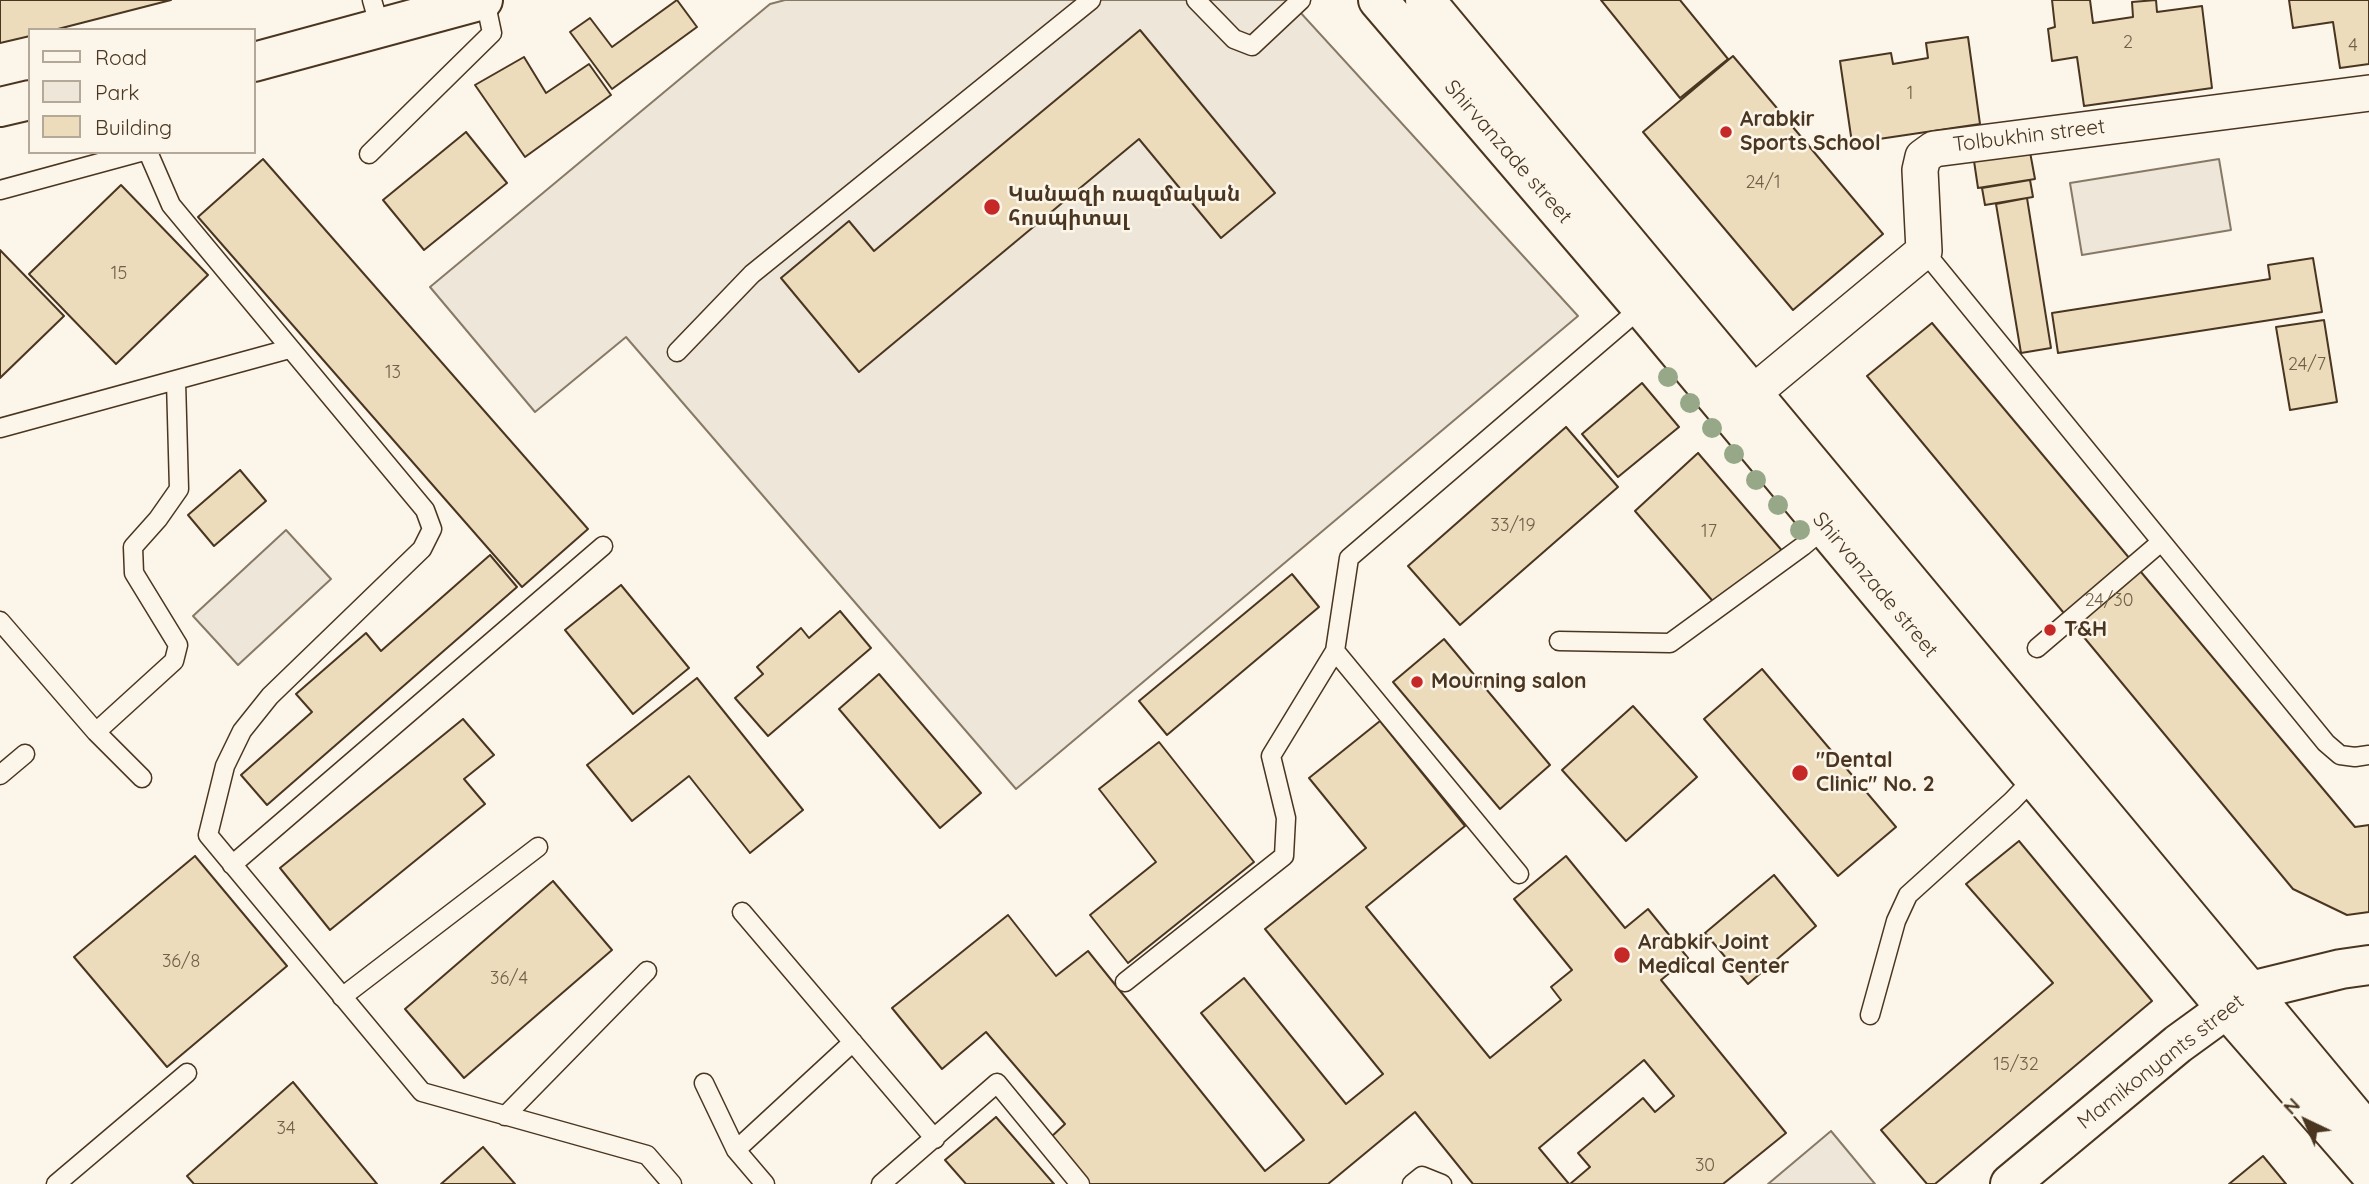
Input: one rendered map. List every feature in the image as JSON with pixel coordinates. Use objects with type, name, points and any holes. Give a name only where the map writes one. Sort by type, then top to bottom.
[{"type":"street","points":[[256,40],[383,9],[484,0]]},
{"type":"street","name":"Shirvanzade street","points":[[1378,0],[1653,297],[1753,393],[1837,517]]},
{"type":"street","name":"Shirvanzade street","points":[[1425,0],[1653,297],[2244,1006],[2369,1172]]},
{"type":"street","points":[[256,61],[383,9]]},
{"type":"street","name":"Tolbukhin street","points":[[1924,251],[1920,170],[1923,157],[1934,149],[2369,93]]},
{"type":"street","points":[[0,107],[28,100]]},
{"type":"street","points":[[0,130],[28,123]]},
{"type":"street","points":[[1753,393],[1924,251]]},
{"type":"street","name":"Mamikonyants street","points":[[2010,1184],[2178,1044],[2244,1006],[2342,969],[2369,965]]},
{"type":"street","name":"Mamikonyants street","points":[[2039,1184],[2190,1059],[2244,1006],[2369,981]]},
{"type":"street","name":"Shirvanzade street","points":[[2244,1006],[2369,1133]]},
{"type":"lane","points":[[369,154],[492,33],[484,0]]},
{"type":"lane","points":[[677,352],[752,275],[1091,0]]},
{"type":"lane","points":[[1196,0],[1234,39],[1252,46],[1301,0]]},
{"type":"lane","points":[[0,191],[133,154]]},
{"type":"lane","points":[[149,154],[171,205],[425,510],[432,529],[422,549],[270,696],[243,731],[225,766],[208,835],[422,1092],[647,1155],[672,1184]]},
{"type":"lane","points":[[1924,251],[2326,743],[2340,755],[2369,755]]},
{"type":"lane","points":[[1125,982],[1284,856],[1286,818],[1271,756],[1335,651],[1349,558],[1653,297]]},
{"type":"lane","points":[[0,428],[289,349]]},
{"type":"lane","points":[[96,732],[174,661],[178,645],[134,573],[133,547],[158,519],[179,489],[176,381]]},
{"type":"lane","points":[[1559,641],[1670,643],[1803,546],[1837,517]]},
{"type":"lane","points":[[2037,648],[2161,542]]},
{"type":"lane","points":[[232,865],[603,546]]},
{"type":"lane","points":[[0,621],[96,732],[142,778]]},
{"type":"lane","points":[[1335,651],[1520,874]]},
{"type":"lane","points":[[0,775],[25,754]]},
{"type":"lane","points":[[1870,1015],[1896,920],[1908,895],[2046,769]]},
{"type":"lane","points":[[342,997],[538,847]]},
{"type":"lane","points":[[742,912],[935,1139]]},
{"type":"lane","points":[[505,1116],[647,971]]},
{"type":"lane","points":[[736,1150],[853,1042]]},
{"type":"lane","points":[[56,1184],[187,1073]]},
{"type":"lane","points":[[704,1083],[736,1150],[765,1184]]},
{"type":"lane","points":[[881,1184],[997,1083],[1080,1184]]},
{"type":"lane","points":[[1412,1184],[1422,1176],[1441,1184]]},
{"type":"green space","points":[[785,0],[1289,0],[1578,316],[1016,789],[626,337],[535,412],[430,287],[770,4]]},
{"type":"green space","points":[[2219,159],[2231,230],[2082,255],[2070,183]]},
{"type":"green space","points":[[286,530],[331,579],[238,665],[193,616]]},
{"type":"green space","points":[[1831,1131],[1875,1184],[1768,1184]]},
{"type":"building","points":[[0,0],[171,0],[62,28],[28,28],[28,36],[0,43]]},
{"type":"building","points":[[677,0],[697,27],[612,89],[570,32],[590,18],[612,47]]},
{"type":"building","points":[[1601,0],[1680,0],[1728,59],[1680,98]]},
{"type":"building","points":[[2052,0],[2090,0],[2093,23],[2133,17],[2132,2],[2156,0],[2157,12],[2202,6],[2212,88],[2084,106],[2077,57],[2052,61],[2048,29],[2055,27]]},
{"type":"building","points":[[2289,0],[2369,0],[2369,64],[2340,68],[2333,22],[2293,28]]},
{"type":"building","name":"Կանազի ռազմական հոսպիտալ","points":[[1140,30],[1275,193],[1221,238],[1139,139],[859,372],[781,278],[849,221],[874,251]]},
{"type":"building","points":[[1968,37],[1980,124],[1852,143],[1840,61],[1891,53],[1893,64],[1928,58],[1926,43]]},
{"type":"building","points":[[1733,56],[1883,234],[1793,310],[1643,132]]},
{"type":"building","points":[[524,57],[546,93],[589,64],[611,95],[525,157],[475,85]]},
{"type":"building","points":[[466,132],[507,183],[424,250],[383,200]]},
{"type":"building","points":[[2030,152],[2035,179],[1978,188],[1974,161]]},
{"type":"building","points":[[263,159],[588,529],[522,587],[198,217]]},
{"type":"building","points":[[2030,180],[2033,197],[1985,205],[1982,188]]},
{"type":"building","points":[[121,185],[208,275],[116,364],[29,274]]},
{"type":"building","points":[[2027,198],[2051,348],[2021,353],[1996,204]]},
{"type":"building","points":[[0,250],[64,316],[0,378]]},
{"type":"building","points":[[2313,258],[2322,312],[2058,353],[2052,313],[2270,279],[2268,265]]},
{"type":"building","points":[[2324,320],[2337,402],[2290,410],[2276,327]]},
{"type":"building","points":[[1932,323],[2355,827],[2369,825],[2369,912],[2347,915],[2293,889],[1867,376]]},
{"type":"building","points":[[1642,383],[1679,427],[1618,477],[1582,434]]},
{"type":"building","points":[[1566,427],[1618,487],[1460,625],[1408,566]]},
{"type":"building","points":[[1698,453],[1784,553],[1717,606],[1635,511]]},
{"type":"building","points":[[240,470],[266,501],[214,546],[188,515]]},
{"type":"building","points":[[490,555],[517,587],[267,805],[241,775],[312,712],[296,694],[366,633],[381,651]]},
{"type":"building","points":[[1292,574],[1319,607],[1167,735],[1139,701]]},
{"type":"building","points":[[621,585],[689,668],[633,714],[565,630]]},
{"type":"building","points":[[840,611],[871,648],[768,736],[735,698],[763,674],[757,667],[801,628],[809,638]]},
{"type":"building","points":[[1444,639],[1550,765],[1500,809],[1393,682]]},
{"type":"building","name":"\"Dental Clinic\" No. 2","points":[[1762,669],[1896,827],[1838,876],[1704,719]]},
{"type":"building","points":[[879,674],[981,793],[940,828],[839,709]]},
{"type":"building","points":[[697,678],[803,810],[750,853],[689,776],[632,821],[587,765]]},
{"type":"building","points":[[1633,706],[1697,777],[1626,841],[1562,770]]},
{"type":"building","points":[[463,719],[494,755],[464,779],[485,804],[330,930],[280,868]]},
{"type":"building","name":"Arabkir Joint Medical Center","points":[[1380,721],[1465,826],[1366,907],[1490,1058],[1561,1000],[1551,987],[1572,970],[1514,899],[1566,856],[1625,928],[1648,909],[1688,958],[1661,980],[1786,1133],[1723,1184],[1570,1184],[1590,1167],[1578,1153],[1643,1098],[1655,1112],[1674,1096],[1644,1060],[1539,1148],[1569,1184],[1473,1184],[1415,1112],[1328,1184],[1088,1184],[1050,1138],[1065,1124],[986,1032],[942,1069],[892,1008],[1008,915],[1056,976],[1088,951],[1265,1171],[1304,1140],[1201,1013],[1244,978],[1346,1104],[1383,1074],[1265,929],[1366,848],[1309,778]]},
{"type":"building","points":[[1159,742],[1254,862],[1128,963],[1090,915],[1156,862],[1099,789]]},
{"type":"building","points":[[2019,841],[2152,1001],[1935,1184],[1927,1184],[1881,1130],[2053,983],[1966,884]]},
{"type":"building","points":[[195,856],[287,966],[167,1067],[74,957]]},
{"type":"building","points":[[1774,875],[1816,926],[1748,984],[1705,933]]},
{"type":"building","points":[[553,881],[612,950],[464,1078],[405,1009]]},
{"type":"building","points":[[293,1082],[377,1184],[194,1184],[187,1176]]},
{"type":"building","points":[[996,1117],[1054,1184],[966,1184],[945,1160]]},
{"type":"building","points":[[483,1147],[515,1184],[441,1184]]},
{"type":"building","points":[[2263,1156],[2286,1184],[2229,1184]]},
{"type":"place","name":"Arabkir Sports School","points":[[1726,132]]},
{"type":"place","name":"Կանազի ռազմական հոսպիտալ","points":[[992,207]]},
{"type":"place","name":"T&H","points":[[2050,630]]},
{"type":"place","name":"Mourning salon","points":[[1417,682]]},
{"type":"place","name":"\"Dental Clinic\" No. 2","points":[[1800,773]]},
{"type":"place","name":"Arabkir Joint Medical Center","points":[[1622,955]]}]
